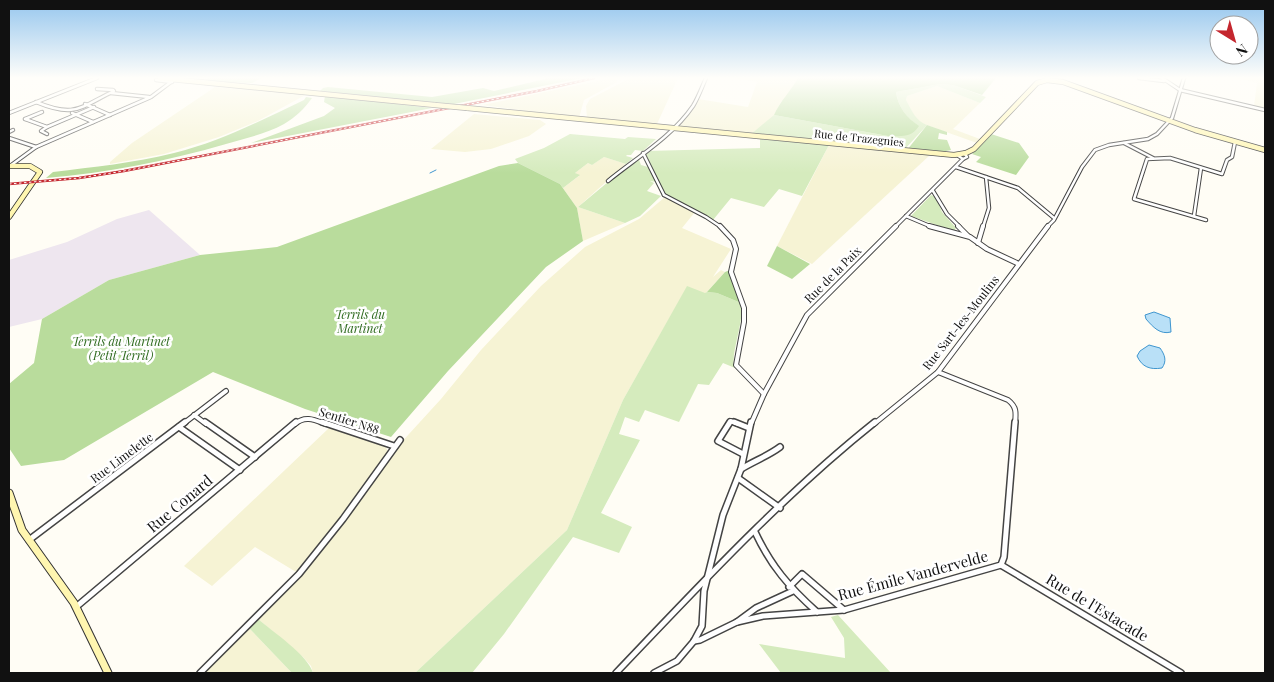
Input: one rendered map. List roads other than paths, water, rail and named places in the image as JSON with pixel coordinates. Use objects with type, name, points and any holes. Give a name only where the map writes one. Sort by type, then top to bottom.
[{"type":"main road","name":"Rue de Trazegnies","points":[[486,110],[957,155],[974,149],[1011,110]]},
{"type":"main road","name":"Rue de Trazegnies","points":[[1139,110],[1169,121]]},
{"type":"main road","points":[[1169,121],[1265,150]]},
{"type":"main road","points":[[9,217],[40,173],[38,169],[32,166],[10,165]]},
{"type":"main road","points":[[9,493],[18,523],[76,607],[108,673]]},
{"type":"street","points":[[47,134],[41,131],[89,110]]},
{"type":"street","points":[[98,110],[110,115]]},
{"type":"street","points":[[10,165],[36,147],[122,110]]},
{"type":"street","points":[[608,181],[672,128],[689,110]]},
{"type":"street","points":[[1169,121],[1174,110]]},
{"type":"street","points":[[42,112],[25,119],[47,127]]},
{"type":"street","points":[[72,113],[93,122]]},
{"type":"street","name":"Rue Sart-les-Moulins","points":[[616,673],[709,575],[838,452],[938,372],[1054,218],[1082,167],[1094,151],[1104,146],[1142,141],[1153,137],[1169,121]]},
{"type":"street","points":[[9,132],[13,130]]},
{"type":"street","points":[[9,138],[36,147]]},
{"type":"street","points":[[9,143],[15,140]]},
{"type":"street","points":[[1206,220],[1134,199],[1147,159],[1170,158],[1222,174],[1226,160],[1232,157],[1236,142]]},
{"type":"street","points":[[1124,143],[1153,158]]},
{"type":"street","points":[[643,153],[663,196],[713,222],[727,231],[732,239],[736,250],[731,271],[744,307],[736,365],[764,394]]},
{"type":"street","points":[[957,155],[963,159],[967,157],[964,153]]},
{"type":"street","name":"Rue de la Paix","points":[[694,641],[702,626],[704,592],[723,514],[741,469],[749,428],[764,394],[807,315],[963,159]]},
{"type":"street","points":[[956,167],[1024,192],[1054,218]]},
{"type":"street","points":[[1194,216],[1201,168]]},
{"type":"street","points":[[978,243],[989,208],[986,177]]},
{"type":"street","points":[[933,190],[946,214],[970,237],[1019,264]]},
{"type":"street","points":[[906,216],[931,227],[970,237]]},
{"type":"street","name":"Rue Émile Vandervelde","points":[[737,622],[763,616],[844,610],[1001,565],[1004,557],[1016,411],[1014,405],[1008,400],[938,372]]},
{"type":"street","name":"Rue Limelette","points":[[29,540],[226,391]]},
{"type":"street","points":[[194,415],[255,457]]},
{"type":"street","name":"Sentier N88","points":[[299,420],[308,418],[394,446]]},
{"type":"street","name":"Rue Conard","points":[[76,607],[299,420]]},
{"type":"street","points":[[743,454],[718,441],[731,421],[749,428]]},
{"type":"street","points":[[179,427],[240,470]]},
{"type":"street","points":[[200,673],[299,574],[343,519],[400,440]]},
{"type":"street","points":[[741,469],[760,457],[771,454],[780,447]]},
{"type":"street","points":[[738,478],[780,508]]},
{"type":"street","points":[[755,532],[766,556],[791,589],[817,612]]},
{"type":"street","name":"Rue de l'Estacade","points":[[1001,565],[1181,673]]},
{"type":"street","points":[[654,673],[677,661],[694,641],[737,622],[756,608],[791,589],[802,574],[844,610]]},
{"type":"water","points":[[1154,312],[1170,318],[1171,332],[1160,331],[1146,319],[1145,315]]},
{"type":"water","points":[[1149,345],[1160,348],[1162,351],[1165,360],[1162,368],[1154,369],[1147,367],[1139,360],[1137,356],[1140,351]]},
{"type":"waterway","points":[[430,173],[436,170]]},
{"type":"railway","points":[[9,184],[79,178],[124,171],[440,110]]},
{"type":"park label","name":"Terrils du Martinet","points":[[360,322]]},
{"type":"park label","name":"Terrils du Martinet (Petit Terril)","points":[[121,349]]}]
